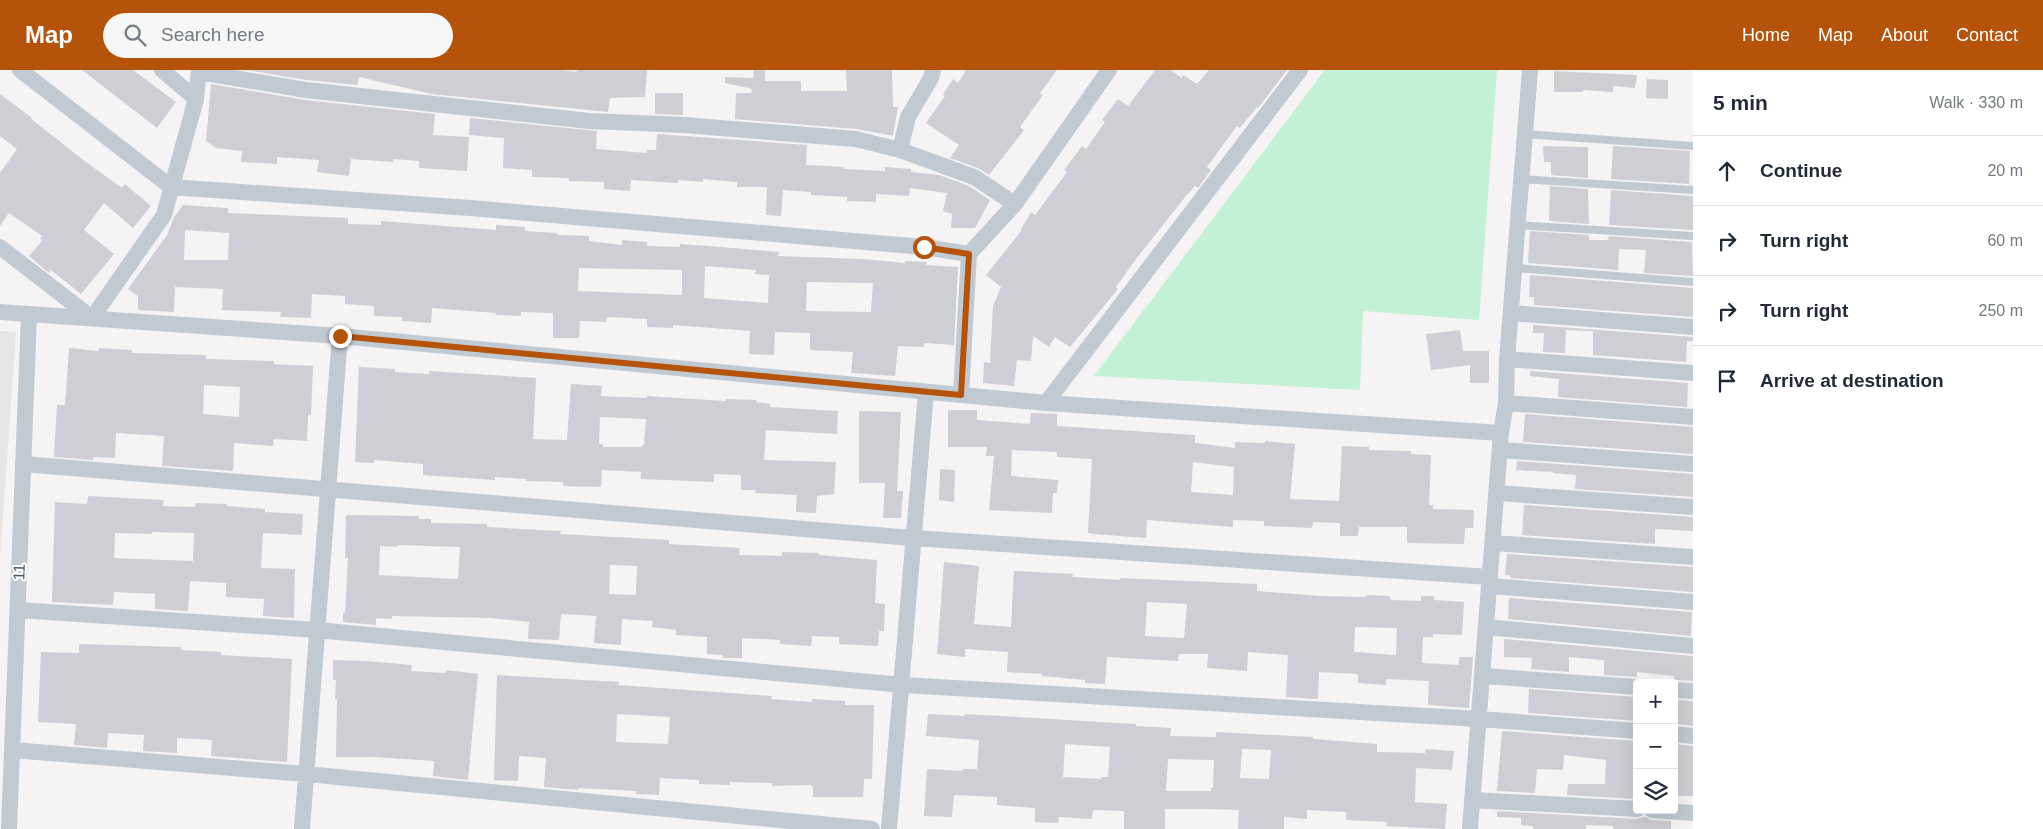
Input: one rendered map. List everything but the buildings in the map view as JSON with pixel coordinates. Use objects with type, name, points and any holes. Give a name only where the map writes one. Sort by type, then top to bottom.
[{"type":"street","points":[[20,70],[171,187],[490,210],[924,247],[969,254]]},
{"type":"street","points":[[162,70],[196,99]]},
{"type":"street","points":[[900,150],[908,117],[931,78],[933,70]]},
{"type":"street","points":[[961,395],[969,254],[1015,204],[1109,70]]},
{"type":"street","points":[[1046,403],[1300,70]]},
{"type":"street","points":[[1470,829],[1500,450],[1506,403],[1507,359],[1530,70]]},
{"type":"street","points":[[92,318],[164,215],[196,99],[199,71],[306,90],[589,121],[684,125],[856,139],[900,150],[974,177],[1015,204]]},
{"type":"street","points":[[0,247],[92,318]]},
{"type":"street","points":[[0,312],[340,336],[1046,403],[1502,433]]},
{"type":"street","points":[[1511,313],[1693,326]]},
{"type":"street","name":"11","points":[[9,828],[29,315]]},
{"type":"street","points":[[302,829],[340,336]]},
{"type":"street","points":[[1507,359],[1693,373]]},
{"type":"street","points":[[889,829],[926,392]]},
{"type":"street","points":[[1506,403],[1693,417]]},
{"type":"street","points":[[1500,450],[1693,464]]},
{"type":"street","points":[[24,464],[913,538],[1490,581],[1693,602]]},
{"type":"street","points":[[1497,493],[1693,507]]},
{"type":"street","points":[[1493,542],[1693,557]]},
{"type":"street","points":[[18,610],[317,630],[902,685],[1480,719],[1633,731]]},
{"type":"street","points":[[1486,627],[1693,646]]},
{"type":"street","points":[[1483,676],[1633,687]]},
{"type":"street","points":[[1678,690],[1693,691]]},
{"type":"street","points":[[1678,734],[1693,736]]},
{"type":"street","points":[[12,750],[306,774],[872,829]]},
{"type":"street","points":[[1472,800],[1633,809]]},
{"type":"street","points":[[1678,812],[1693,813]]},
{"type":"street","points":[[0,828],[17,829]]},
{"type":"lane","points":[[1524,134],[1693,146]]},
{"type":"lane","points":[[1521,179],[1693,190]]},
{"type":"lane","points":[[1517,225],[1693,236]]},
{"type":"lane","points":[[1515,268],[1693,282]]},
{"type":"shaded area","points":[[0,331],[16,332],[0,559]]},
{"type":"green space","points":[[1325,70],[1497,70],[1479,320],[1363,311],[1360,390],[1094,376]]},
{"type":"route","points":[[340,336],[961,395],[969,254],[924,247]]}]
